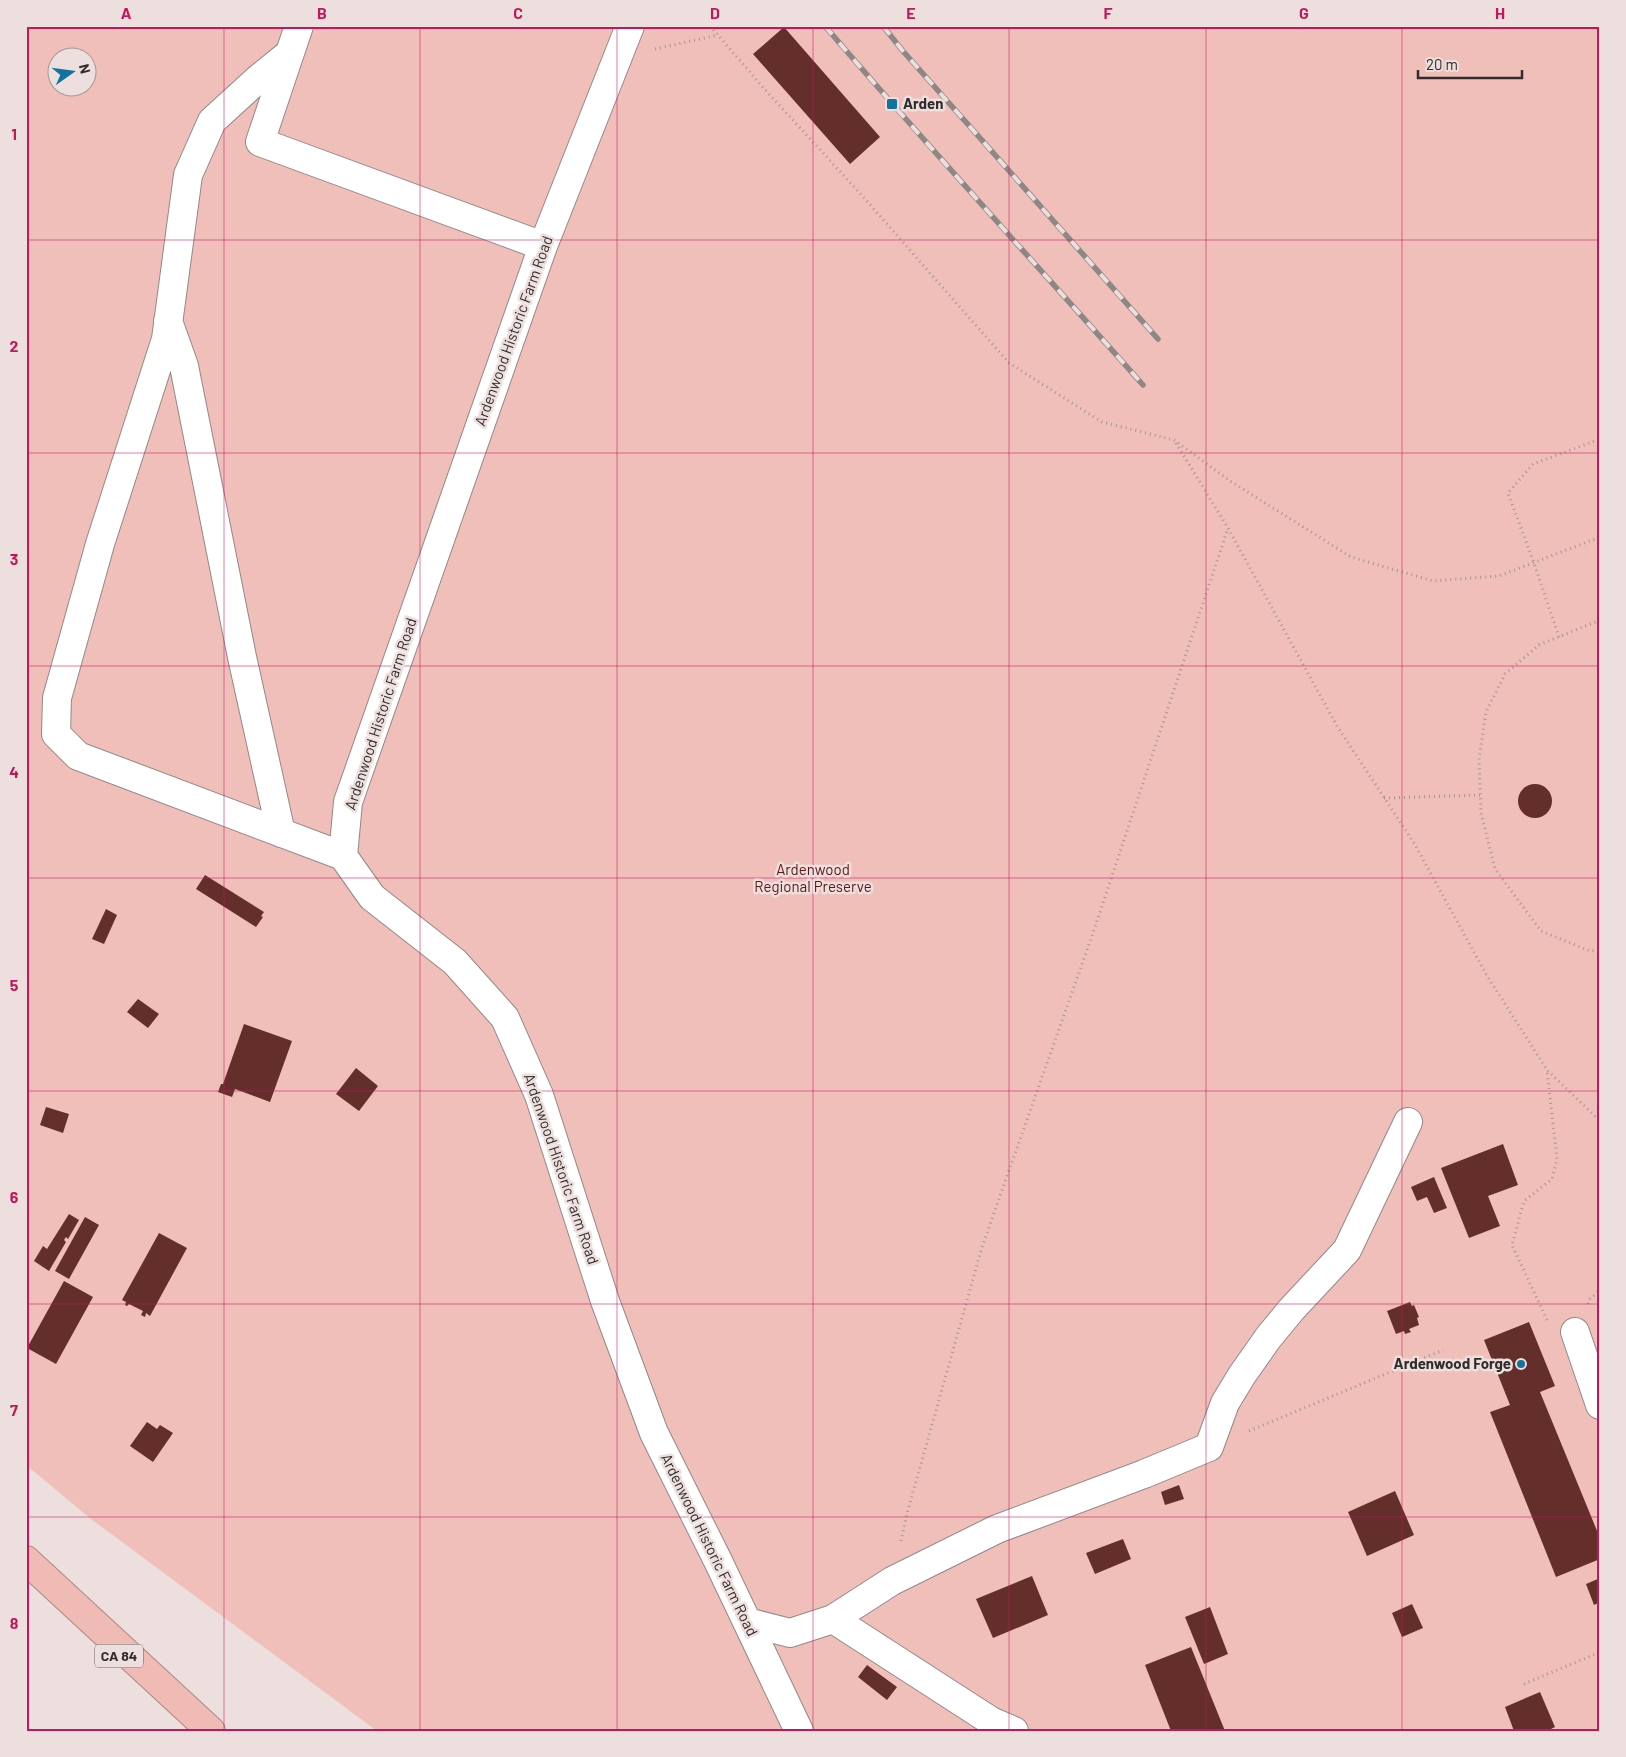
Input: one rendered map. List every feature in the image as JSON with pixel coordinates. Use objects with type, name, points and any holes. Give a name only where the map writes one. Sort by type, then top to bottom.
[{"type":"highway","points":[[26,1560],[211,1731]]},
{"type":"highway","name":"CA 84","points":[[26,1582],[211,1731]]},
{"type":"street","points":[[299,26],[260,142],[543,246]]},
{"type":"street","name":"Ardenwood Historic Farm Road","points":[[630,26],[543,246],[348,802],[343,856],[372,897],[455,962],[505,1018],[539,1095],[605,1301],[654,1433],[748,1622],[799,1731]]},
{"type":"street","points":[[290,53],[212,121],[188,175],[166,339],[100,544],[57,698],[56,734],[78,756],[343,856]]},
{"type":"street","points":[[168,321],[184,366],[242,657],[281,833]]},
{"type":"street","points":[[748,1622],[790,1632],[833,1619],[892,1581],[997,1529],[1144,1474],[1209,1447],[1225,1403],[1242,1375],[1268,1338],[1291,1310],[1347,1250],[1408,1122]]},
{"type":"street","points":[[1575,1332],[1600,1405]]},
{"type":"street","points":[[833,1619],[991,1721],[1014,1731]]},
{"type":"path","points":[[710,26],[1009,363],[1102,422],[1174,440],[1230,481],[1351,557],[1432,581],[1499,576],[1600,537]]},
{"type":"path","points":[[618,58],[718,35]]},
{"type":"path","points":[[1559,636],[1508,493],[1534,464],[1600,439]]},
{"type":"path","points":[[1174,440],[1228,528],[1337,726],[1414,843],[1486,974],[1547,1070],[1600,1121]]},
{"type":"path","points":[[892,1581],[908,1510],[982,1247],[1093,933],[1228,528]]},
{"type":"path","points":[[1600,620],[1540,645],[1505,674],[1486,712],[1479,760],[1481,813],[1496,869],[1541,931],[1590,951],[1600,950]]},
{"type":"path","points":[[1384,798],[1480,795]]},
{"type":"path","points":[[1547,1070],[1557,1159],[1552,1179],[1524,1201],[1512,1245],[1546,1320],[1575,1332]]},
{"type":"path","points":[[1209,1447],[1443,1350]]},
{"type":"path","points":[[1524,1684],[1600,1652]]},
{"type":"green space","name":"Ardenwood Regional Preserve","points":[[26,26],[1600,26],[1600,1731],[377,1731],[91,1519],[26,1465]]},
{"type":"building","points":[[784,27],[880,137],[850,164],[753,54]]},
{"type":"building","points":[[1535,784],[1547,789],[1552,801],[1547,813],[1535,818],[1523,813],[1518,801],[1523,789]]},
{"type":"building","points":[[205,875],[264,912],[256,927],[196,889]]},
{"type":"building","points":[[106,909],[117,915],[104,944],[92,939]]},
{"type":"building","points":[[138,999],[159,1014],[148,1028],[127,1012]]},
{"type":"building","points":[[244,1024],[292,1041],[270,1102],[235,1089],[232,1097],[218,1092],[221,1084],[223,1084]]},
{"type":"building","points":[[356,1068],[378,1086],[359,1111],[336,1094]]},
{"type":"building","points":[[46,1107],[69,1114],[63,1133],[40,1125]]},
{"type":"building","points":[[1503,1144],[1518,1185],[1488,1196],[1500,1226],[1469,1238],[1441,1168]]},
{"type":"building","points":[[1434,1177],[1447,1208],[1434,1213],[1427,1197],[1417,1201],[1411,1187]]},
{"type":"building","points":[[69,1214],[79,1220],[68,1239],[66,1237],[64,1240],[66,1242],[49,1271],[34,1261],[43,1246],[47,1249]]},
{"type":"building","points":[[85,1217],[99,1225],[69,1279],[55,1271]]},
{"type":"building","points":[[159,1233],[187,1248],[150,1316],[146,1313],[145,1317],[141,1315],[143,1311],[129,1304],[125,1305],[126,1302],[122,1300]]},
{"type":"building","points":[[64,1281],[93,1297],[56,1364],[27,1348]]},
{"type":"building","points":[[1410,1302],[1412,1306],[1414,1305],[1419,1317],[1417,1318],[1419,1325],[1409,1329],[1411,1332],[1405,1334],[1404,1331],[1396,1334],[1387,1311]]},
{"type":"building","points":[[1529,1322],[1555,1386],[1540,1392],[1600,1538],[1600,1559],[1556,1577],[1490,1412],[1510,1405],[1484,1340]]},
{"type":"building","points":[[147,1422],[157,1429],[160,1425],[173,1433],[153,1462],[130,1446]]},
{"type":"building","points":[[1179,1485],[1184,1499],[1165,1505],[1161,1492]]},
{"type":"building","points":[[1395,1491],[1414,1535],[1367,1556],[1348,1512]]},
{"type":"building","points":[[1123,1539],[1131,1559],[1095,1574],[1086,1553]]},
{"type":"building","points":[[1032,1576],[1048,1615],[993,1638],[976,1599]]},
{"type":"building","points":[[1600,1578],[1600,1602],[1594,1605],[1586,1584]]},
{"type":"building","points":[[1412,1604],[1423,1628],[1402,1637],[1392,1613]]},
{"type":"building","points":[[1210,1607],[1228,1654],[1204,1664],[1185,1617]]},
{"type":"building","points":[[1191,1647],[1225,1731],[1171,1731],[1145,1665]]},
{"type":"building","points":[[867,1665],[897,1687],[887,1700],[858,1677]]},
{"type":"building","points":[[1540,1692],[1555,1727],[1547,1731],[1514,1731],[1505,1707]]},
{"type":"railway","points":[[825,26],[943,162],[1143,385]]},
{"type":"railway","points":[[883,26],[902,50],[1158,339]]},
{"type":"place","name":"Arden","points":[[892,104]]},
{"type":"place","name":"Ardenwood Forge","points":[[1521,1364]]}]
